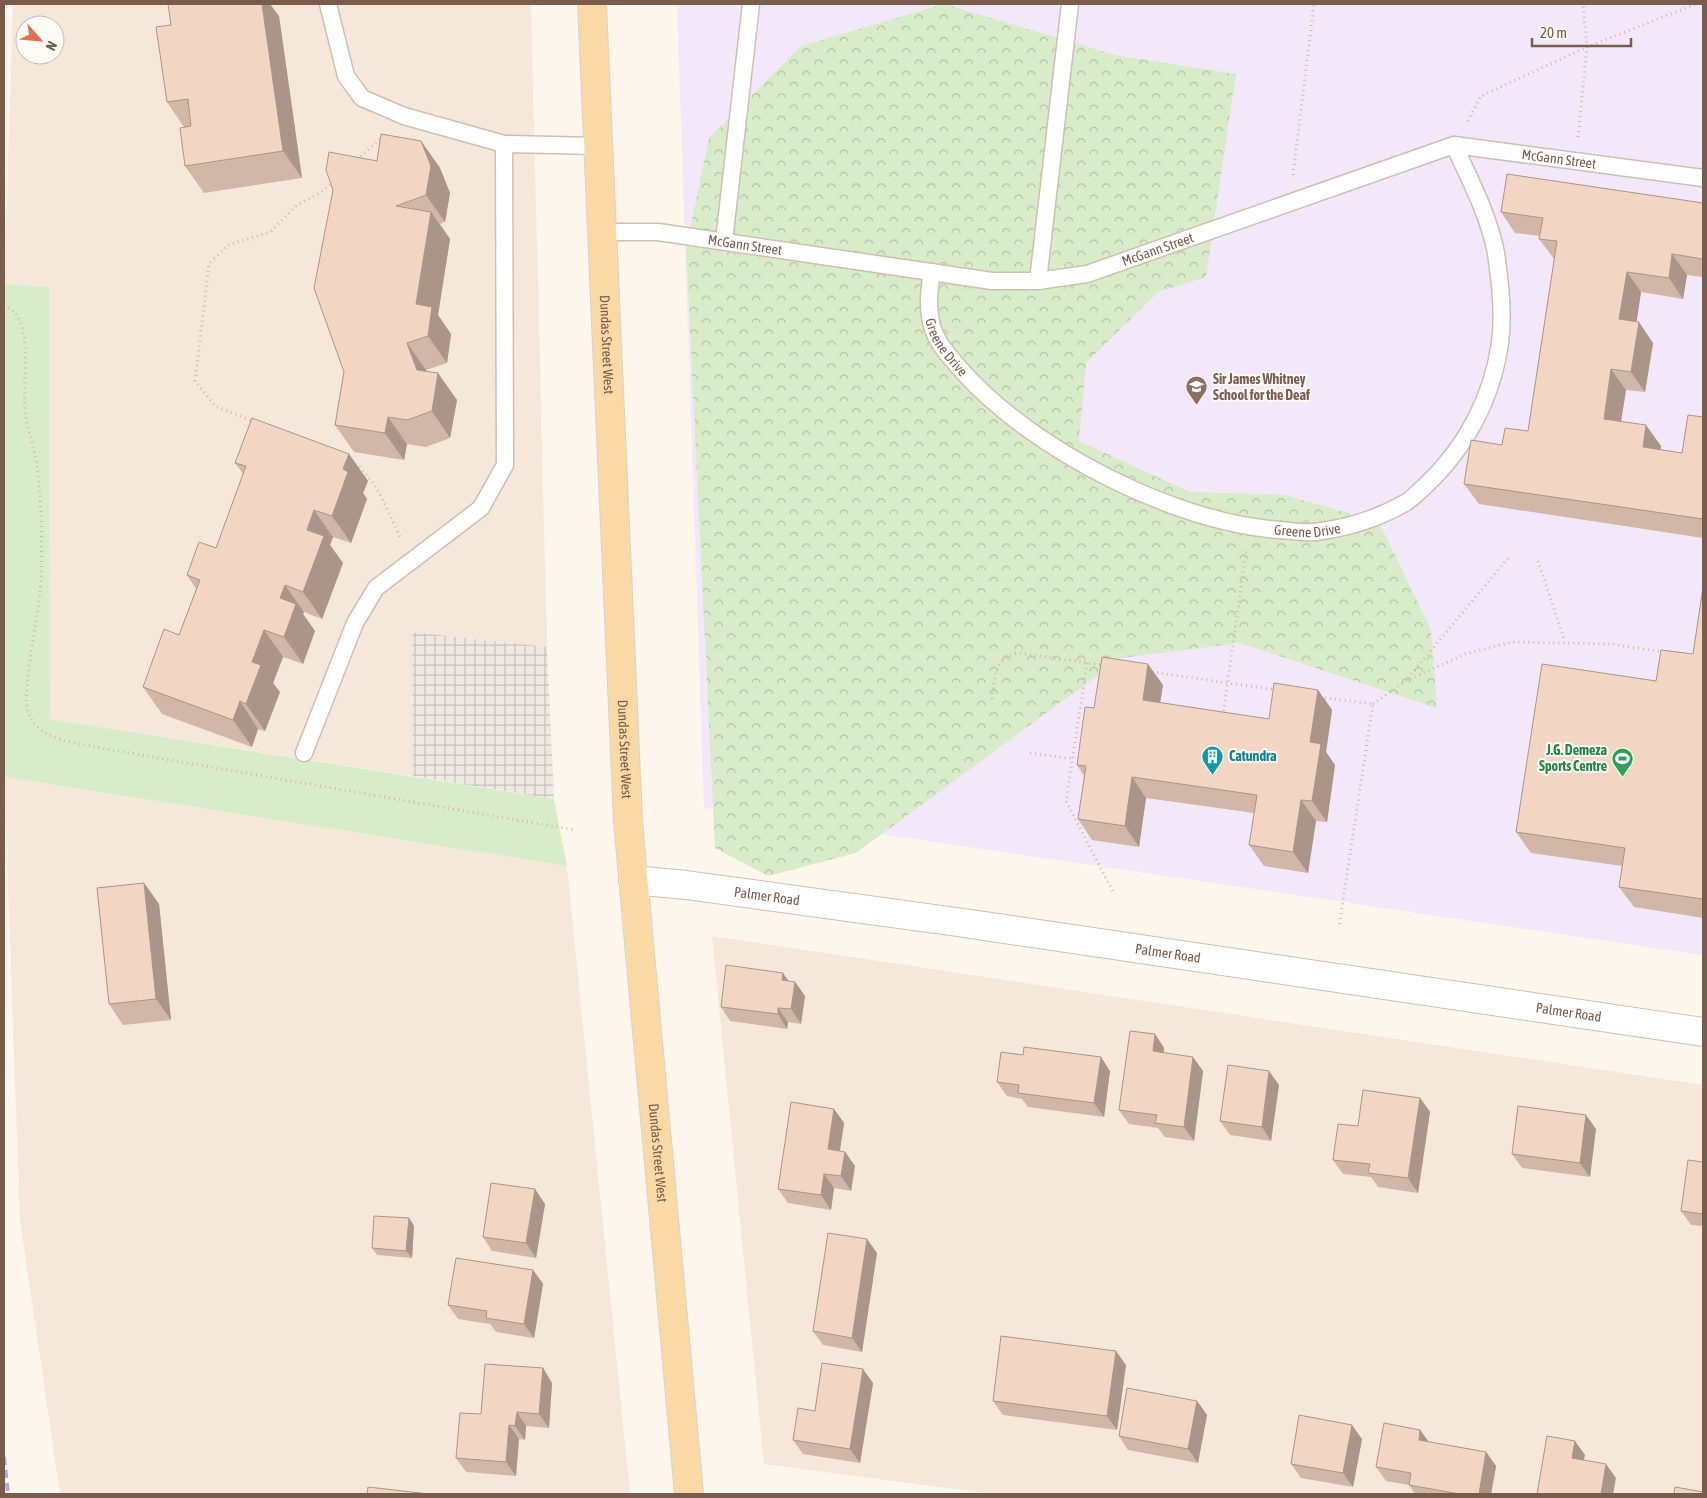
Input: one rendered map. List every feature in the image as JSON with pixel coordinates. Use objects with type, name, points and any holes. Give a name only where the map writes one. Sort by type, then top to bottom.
[{"type":"main road","name":"Dundas Street West","points":[[592,4],[600,232],[633,880],[689,1494]]},
{"type":"street","name":"Palmer Road","points":[[633,880],[686,885],[967,923],[1703,1032]]},
{"type":"lane","points":[[328,4],[346,76],[362,98],[404,116],[504,144],[597,146]]},
{"type":"lane","points":[[724,241],[751,4]]},
{"type":"lane","points":[[1038,281],[1070,4]]},
{"type":"lane","points":[[304,753],[355,623],[376,588],[481,508],[505,465],[504,144]]},
{"type":"lane","name":"McGann Street","points":[[600,232],[658,232],[992,281],[1038,281],[1087,274],[1454,145],[1703,178]]},
{"type":"lane","name":"Greene Drive","points":[[932,272],[927,301],[932,328],[946,353],[981,392],[1041,438],[1106,476],[1176,507],[1250,528],[1313,532],[1362,524],[1408,502],[1444,468],[1471,430],[1490,387],[1500,342],[1502,296],[1495,250],[1481,206],[1454,145]]},
{"type":"path","points":[[1290,203],[1314,4]]},
{"type":"path","points":[[1575,161],[1587,47],[1583,4]]},
{"type":"path","points":[[1454,145],[1481,96],[1587,47],[1696,4]]},
{"type":"path","points":[[355,161],[404,116]]},
{"type":"path","points":[[259,424],[215,406],[195,381],[209,264],[228,245],[270,232],[297,205],[320,193],[341,174]]},
{"type":"path","points":[[4,305],[16,313],[24,336],[23,383],[25,414],[37,465],[42,517],[40,582],[26,697],[28,712],[36,725],[47,734],[95,747],[575,830]]},
{"type":"path","points":[[348,459],[365,472],[373,483],[412,561]]},
{"type":"path","points":[[1222,721],[1250,528]]},
{"type":"path","points":[[1406,680],[1508,558]]},
{"type":"path","points":[[1538,561],[1565,642]]},
{"type":"path","points":[[1315,696],[1373,704],[1406,680],[1465,654],[1512,642],[1611,644],[1670,653]]},
{"type":"path","points":[[992,699],[997,666],[1005,656],[1017,653],[1106,666]]},
{"type":"path","points":[[1087,663],[1066,800],[1113,892]]},
{"type":"path","points":[[1144,671],[1286,692]]},
{"type":"path","points":[[1339,928],[1373,704]]},
{"type":"path","points":[[1030,753],[1073,759]]},
{"type":"shaded area","points":[[13,4],[531,4],[547,647],[412,632],[413,776],[50,719],[49,287],[4,284]]},
{"type":"shaded area","name":"Sir James Whitney School for the Deaf","points":[[677,4],[1703,4],[1703,955],[704,808]]},
{"type":"shaded area","points":[[412,632],[547,647],[554,799],[413,776]]},
{"type":"shaded area","points":[[4,777],[567,866],[630,1494],[60,1494],[20,1220]]},
{"type":"shaded area","points":[[712,936],[1703,1085],[1703,1494],[992,1494],[764,1464]]},
{"type":"green space","points":[[944,4],[1115,55],[1236,74],[1206,277],[1158,292],[1086,363],[1079,441],[1190,492],[1285,495],[1379,522],[1431,630],[1437,708],[1240,643],[1121,658],[856,853],[768,876],[715,848],[686,248],[709,138],[801,46]]},
{"type":"green space","points":[[4,284],[49,287],[50,719],[554,799],[567,866],[4,777]]},
{"type":"building","points":[[168,4],[262,4],[283,151],[185,166],[180,128],[191,126],[188,99],[167,102],[156,27],[171,25]]},
{"type":"building","points":[[381,134],[421,141],[431,166],[426,195],[396,206],[431,212],[416,304],[432,307],[428,336],[407,343],[417,370],[438,373],[432,411],[407,420],[388,417],[385,433],[335,425],[344,372],[314,288],[333,190],[326,170],[329,152],[377,161]]},
{"type":"building","points":[[1507,174],[1703,203],[1703,259],[1672,254],[1669,278],[1627,272],[1619,319],[1639,322],[1631,372],[1611,369],[1604,419],[1646,425],[1643,447],[1682,453],[1688,415],[1703,417],[1703,519],[1464,484],[1471,440],[1502,445],[1505,428],[1528,431],[1557,241],[1539,239],[1543,218],[1501,212]]},
{"type":"building","points":[[252,418],[349,454],[343,469],[348,472],[332,516],[314,510],[307,530],[324,536],[303,592],[285,585],[280,598],[296,604],[284,637],[264,630],[252,662],[261,665],[246,704],[240,701],[233,720],[143,687],[164,629],[179,635],[200,580],[187,575],[199,542],[216,548],[246,466],[235,463]]},
{"type":"building","name":"J.G. Demeza Sports Centre","points":[[1703,587],[1703,899],[1619,887],[1625,848],[1516,832],[1542,664],[1656,681],[1661,650],[1693,654]]},
{"type":"building","name":"Catundra","points":[[1102,657],[1148,664],[1143,700],[1269,719],[1274,683],[1318,690],[1310,742],[1321,744],[1312,801],[1301,800],[1293,852],[1249,845],[1257,795],[1132,777],[1125,826],[1078,819],[1086,766],[1077,765],[1085,707],[1094,708]]},
{"type":"building","points":[[144,883],[156,999],[109,1004],[97,888]]},
{"type":"building","points":[[726,965],[783,973],[782,980],[795,982],[791,1009],[778,1008],[778,1014],[721,1007]]},
{"type":"building","points":[[1130,1031],[1155,1034],[1153,1051],[1193,1057],[1184,1127],[1155,1123],[1157,1115],[1119,1110]]},
{"type":"building","points":[[1024,1047],[1101,1057],[1094,1103],[1018,1093],[1019,1085],[997,1082],[1001,1052],[1023,1055]]},
{"type":"building","points":[[1228,1065],[1269,1071],[1262,1127],[1220,1121]]},
{"type":"building","points":[[1363,1090],[1420,1098],[1408,1178],[1368,1173],[1370,1164],[1333,1160],[1338,1124],[1358,1126]]},
{"type":"building","points":[[791,1102],[834,1109],[828,1149],[845,1152],[841,1176],[824,1174],[821,1195],[778,1189]]},
{"type":"building","points":[[1518,1106],[1586,1115],[1580,1163],[1512,1154]]},
{"type":"building","points":[[1688,1160],[1703,1162],[1703,1214],[1681,1211]]},
{"type":"building","points":[[491,1183],[535,1189],[526,1243],[483,1237]]},
{"type":"building","points":[[374,1216],[409,1218],[406,1251],[372,1248]]},
{"type":"building","points":[[828,1233],[867,1239],[852,1338],[813,1331]]},
{"type":"building","points":[[456,1258],[533,1270],[524,1324],[486,1318],[487,1311],[448,1305]]},
{"type":"building","points":[[1001,1336],[1116,1351],[1107,1416],[993,1401]]},
{"type":"building","points":[[822,1363],[863,1369],[850,1449],[793,1440],[798,1408],[815,1411]]},
{"type":"building","points":[[485,1364],[543,1368],[539,1414],[517,1412],[515,1426],[509,1425],[506,1462],[456,1458],[460,1413],[481,1414]]},
{"type":"building","points":[[1127,1388],[1197,1401],[1188,1449],[1119,1436]]},
{"type":"building","points":[[1299,1415],[1352,1425],[1343,1473],[1291,1464]]},
{"type":"building","points":[[1384,1423],[1420,1430],[1419,1440],[1486,1452],[1479,1494],[1460,1494],[1409,1485],[1411,1473],[1376,1467]]},
{"type":"building","points":[[1547,1436],[1575,1441],[1572,1458],[1606,1464],[1601,1494],[1537,1494]]},
{"type":"building","points":[[368,1487],[429,1494],[367,1494]]},
{"type":"building","points":[[1675,1487],[1703,1492],[1703,1494],[1674,1494]]},
{"type":"railway","points":[[4,1457],[8,1494]]},
{"type":"place","name":"Sir James Whitney School for the Deaf","points":[[1197,406]]},
{"type":"place","name":"Catundra","points":[[1213,775]]},
{"type":"place","name":"J.G. Demeza Sports Centre","points":[[1623,777]]}]
